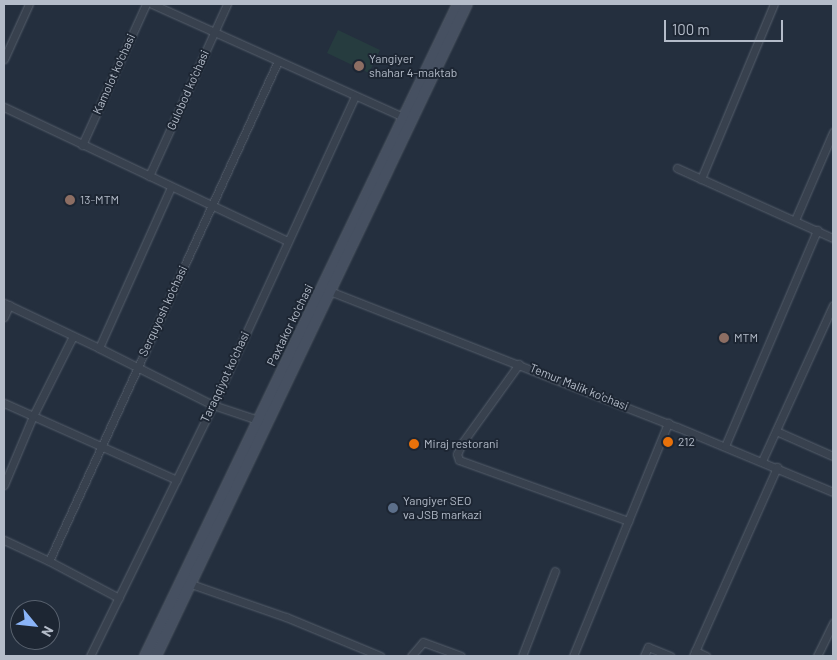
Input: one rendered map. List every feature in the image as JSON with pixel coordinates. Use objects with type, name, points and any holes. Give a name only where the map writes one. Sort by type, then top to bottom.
[{"type":"main road","name":"Paxtakor ko'chasi","points":[[156,656],[458,4]]},
{"type":"main road","name":"Paxtakor ko'chasi","points":[[145,656],[258,420],[327,290],[466,4]]},
{"type":"street","points":[[4,59],[29,4]]},
{"type":"street","name":"Kamolot ko'chasi","points":[[82,145],[146,4]]},
{"type":"street","points":[[152,4],[404,118]]},
{"type":"street","name":"Gulobod ko'chasi","points":[[149,176],[227,4]]},
{"type":"street","points":[[701,179],[774,4]]},
{"type":"street","name":"Serquyosh ko'chasi","points":[[49,561],[278,61]]},
{"type":"street","name":"Taraqqiyot ko'chasi","points":[[90,656],[213,406],[287,241],[356,96]]},
{"type":"street","points":[[4,107],[287,241]]},
{"type":"street","points":[[795,220],[833,132]]},
{"type":"street","points":[[677,168],[833,238]]},
{"type":"street","points":[[99,348],[171,186]]},
{"type":"street","points":[[725,446],[816,230]]},
{"type":"street","name":"Temur Malik ko'chasi","points":[[327,290],[777,466],[833,492]]},
{"type":"street","points":[[4,317],[6,304],[138,367],[213,406],[258,420]]},
{"type":"street","points":[[762,461],[833,305]]},
{"type":"street","points":[[4,485],[33,416],[73,336]]},
{"type":"street","points":[[519,364],[462,443],[457,454],[459,460],[628,521]]},
{"type":"street","points":[[4,403],[177,480]]},
{"type":"street","points":[[573,656],[668,423]]},
{"type":"street","points":[[776,431],[833,456]]},
{"type":"street","points":[[706,656],[694,654],[777,466]]},
{"type":"street","points":[[4,540],[49,561],[119,598]]},
{"type":"street","points":[[522,656],[555,571]]},
{"type":"street","points":[[191,584],[286,617],[380,656]]},
{"type":"street","points":[[818,656],[833,623]]},
{"type":"street","points":[[411,656],[422,642],[460,656]]},
{"type":"street","points":[[644,656],[648,646],[670,656]]},
{"type":"green space","points":[[338,30],[380,50],[369,73],[327,53]]},
{"type":"place","name":"Yangiyer shahar 4-maktab","points":[[359,66]]},
{"type":"place","name":"13-MTM","points":[[70,200]]},
{"type":"place","name":"MTM","points":[[724,338]]},
{"type":"place","name":"212","points":[[668,442]]},
{"type":"place","name":"Miraj restorani","points":[[414,444]]},
{"type":"place","name":"Yangiyer SEO va JSB markazi","points":[[393,508]]}]
